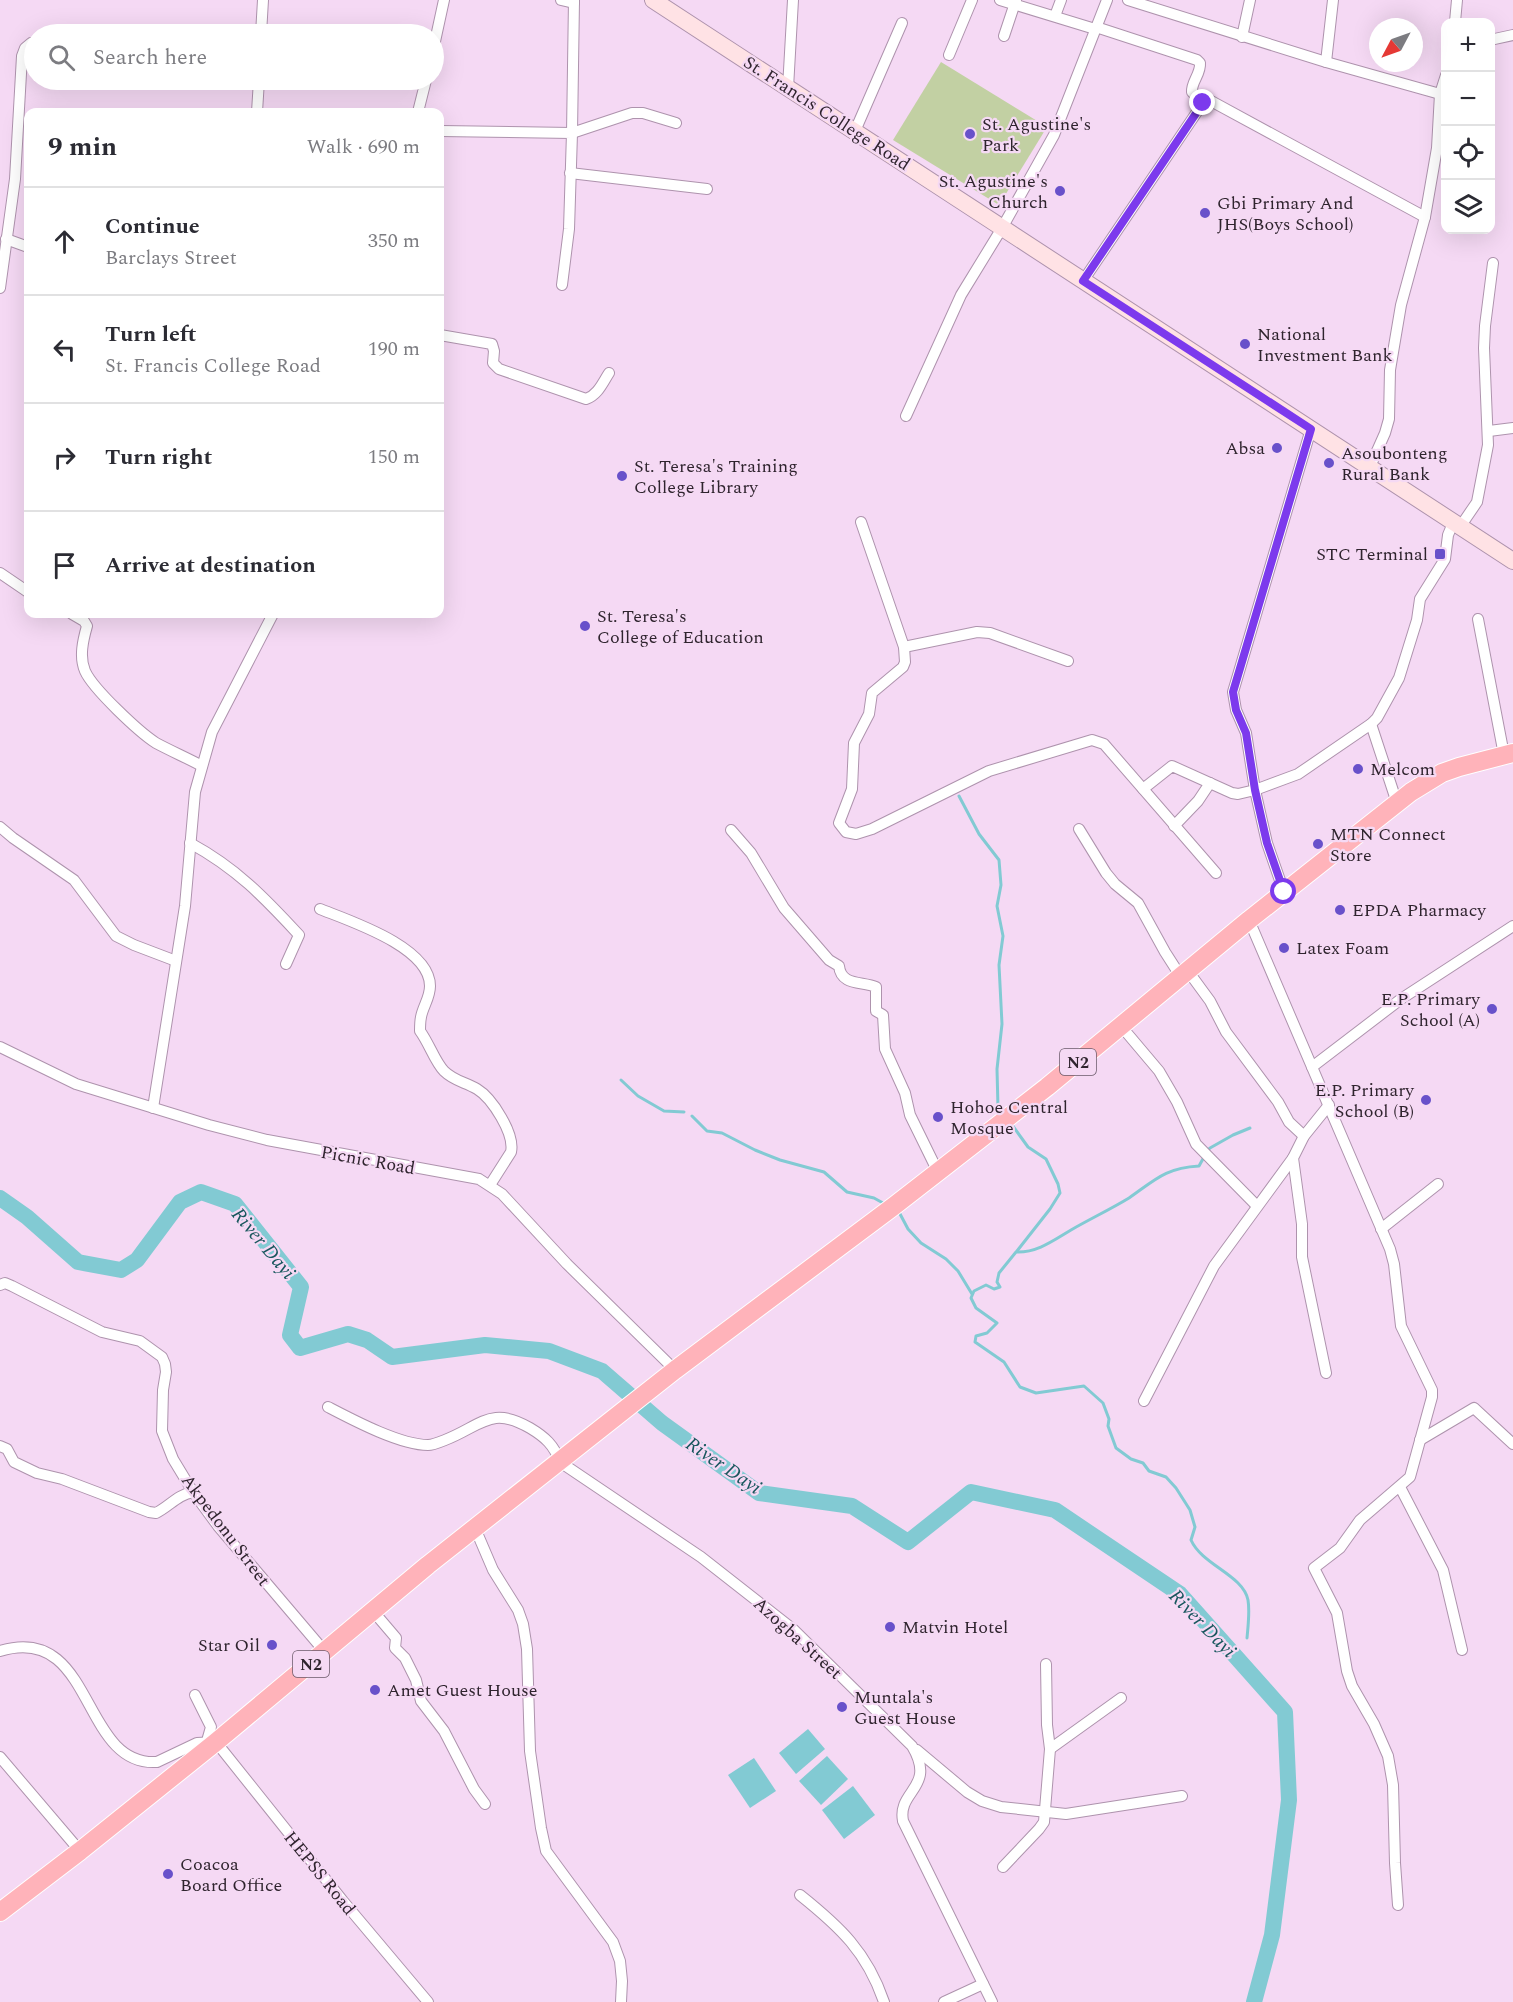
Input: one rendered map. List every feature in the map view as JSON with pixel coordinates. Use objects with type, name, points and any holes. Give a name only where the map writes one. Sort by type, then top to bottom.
[{"type":"highway","name":"N2","points":[[0,1912],[80,1851],[475,1528],[675,1370],[1047,1088],[1249,920],[1397,803],[1442,773],[1509,754]]},
{"type":"main road","name":"St. Francis College Road","points":[[653,0],[1513,561]]},
{"type":"street","points":[[261,24],[262,0]]},
{"type":"street","points":[[439,24],[444,0]]},
{"type":"street","points":[[561,0],[574,2],[569,229],[562,285]]},
{"type":"street","points":[[788,88],[793,0]]},
{"type":"street","points":[[949,56],[972,0]]},
{"type":"street","points":[[1000,0],[1015,2],[1197,60],[1200,68],[1192,92],[1203,103]]},
{"type":"street","points":[[1055,16],[1061,0]]},
{"type":"street","points":[[906,416],[961,295],[1054,135],[1107,0]]},
{"type":"street","points":[[1128,0],[1242,37],[1440,94]]},
{"type":"street","points":[[1242,37],[1250,0]]},
{"type":"street","points":[[1326,62],[1334,0]]},
{"type":"street","points":[[1455,18],[1457,0]]},
{"type":"street","points":[[1004,36],[1015,2]]},
{"type":"street","points":[[855,131],[902,23]]},
{"type":"street","points":[[1495,39],[1513,35]]},
{"type":"street","points":[[0,288],[15,179],[24,51]]},
{"type":"street","points":[[257,108],[258,90]]},
{"type":"street","points":[[419,108],[424,90]]},
{"type":"street","points":[[1369,469],[1389,419],[1390,370],[1401,304],[1425,217],[1437,148],[1441,91]]},
{"type":"street","points":[[1083,281],[1203,103],[1211,101],[1425,217]]},
{"type":"street","points":[[444,131],[572,133],[632,113],[643,113],[676,123]]},
{"type":"street","points":[[570,173],[707,189]]},
{"type":"street","points":[[6,239],[24,246]]},
{"type":"street","points":[[1143,789],[1172,766],[1232,794],[1255,790],[1298,774],[1377,718],[1399,678],[1417,620],[1420,599],[1445,559],[1448,535],[1477,502],[1480,492],[1489,431],[1484,348],[1493,263]]},
{"type":"street","points":[[444,336],[492,344],[493,363],[499,369],[586,399],[598,391],[609,373]]},
{"type":"street","points":[[1489,431],[1513,428]]},
{"type":"street","points":[[1284,892],[1267,843],[1255,790],[1246,733],[1236,710],[1233,692],[1311,429]]},
{"type":"street","points":[[861,522],[904,647],[905,662],[903,667],[872,693],[869,714],[854,743],[852,789],[839,823],[846,832],[856,834],[872,829],[999,767],[1092,741],[1104,744],[1216,873]]},
{"type":"street","points":[[0,573],[24,589]]},
{"type":"street","points":[[79,618],[87,626],[82,647],[82,661],[85,672],[95,687],[156,742],[202,766]]},
{"type":"street","points":[[153,1107],[185,906],[195,792],[212,732],[271,618]]},
{"type":"street","points":[[1478,620],[1509,754]]},
{"type":"street","points":[[904,647],[977,632],[990,633],[1068,661]]},
{"type":"street","points":[[1371,724],[1397,803]]},
{"type":"street","points":[[1174,826],[1198,801],[1210,783]]},
{"type":"street","points":[[0,827],[74,880],[116,936],[176,961]]},
{"type":"street","points":[[1079,829],[1106,873],[1115,884],[1138,903],[1165,952],[1210,1002],[1226,1032],[1278,1102],[1289,1122],[1304,1136]]},
{"type":"street","points":[[731,830],[751,853],[784,908],[829,960],[839,966],[843,977],[851,982],[868,983],[876,987],[876,1011],[883,1015],[885,1049],[905,1093],[910,1115],[938,1172]]},
{"type":"street","points":[[190,843],[212,855],[249,883],[299,935],[286,964]]},
{"type":"street","points":[[320,909],[352,921],[404,948],[428,974],[429,996],[421,1017],[420,1031],[429,1043],[442,1070],[457,1082],[477,1089],[488,1099],[510,1137],[511,1152],[490,1185]]},
{"type":"street","points":[[1249,920],[1381,1229],[1394,1264],[1401,1326],[1432,1389],[1432,1397],[1412,1473],[1400,1487],[1360,1520],[1340,1548],[1314,1568],[1337,1613],[1347,1671],[1352,1686],[1379,1734],[1388,1756],[1393,1785],[1398,1905]]},
{"type":"street","points":[[1312,1067],[1401,999],[1513,926]]},
{"type":"street","points":[[1121,1026],[1159,1071],[1202,1151],[1257,1206]]},
{"type":"street","name":"Picnic Road","points":[[0,1047],[76,1084],[267,1140],[479,1179],[502,1194],[551,1248],[675,1370]]},
{"type":"street","points":[[1144,1401],[1214,1266],[1293,1158],[1304,1136],[1329,1105]]},
{"type":"street","points":[[1293,1158],[1302,1224],[1302,1257],[1326,1373]]},
{"type":"street","points":[[1381,1229],[1438,1184]]},
{"type":"street","name":"Akpedonu Street","points":[[0,1285],[6,1283],[102,1332],[140,1341],[162,1358],[166,1372],[162,1399],[162,1431],[173,1459],[193,1492],[231,1542],[325,1652]]},
{"type":"street","points":[[328,1407],[413,1444],[430,1445],[455,1436],[492,1417],[517,1420],[543,1435],[555,1450],[560,1462]]},
{"type":"street","points":[[1420,1440],[1474,1408],[1513,1444]]},
{"type":"street","points":[[0,1446],[7,1449],[14,1462],[37,1473],[62,1479],[149,1512],[156,1513],[174,1499],[193,1492]]},
{"type":"street","name":"Azogba Street","points":[[560,1462],[701,1557],[785,1622],[912,1746],[919,1757],[921,1771],[918,1784],[904,1804],[901,1813],[903,1821],[992,2002]]},
{"type":"street","points":[[1400,1487],[1443,1570],[1462,1650]]},
{"type":"street","points":[[475,1528],[493,1570],[518,1610],[523,1624],[527,1649],[531,1761],[546,1851],[613,1942],[620,1961],[621,2002]]},
{"type":"street","points":[[374,1611],[396,1638],[395,1648],[405,1658],[416,1680],[421,1701],[444,1731],[474,1789],[485,1804]]},
{"type":"street","points":[[0,1651],[22,1647],[36,1648],[50,1654],[73,1676],[104,1730],[121,1750],[149,1763],[157,1762],[187,1747],[212,1741],[211,1727],[195,1695]]},
{"type":"street","points":[[1003,1867],[1042,1826],[1045,1812],[1050,1749],[1047,1725],[1046,1664]]},
{"type":"street","points":[[1050,1749],[1121,1698]]},
{"type":"street","name":"HEPSS Road","points":[[212,1741],[428,2002]]},
{"type":"street","points":[[912,1746],[967,1792],[982,1801],[1001,1807],[1066,1814],[1182,1796]]},
{"type":"street","points":[[0,1757],[80,1851]]},
{"type":"street","points":[[800,1895],[846,1934],[863,1958],[884,2002]]},
{"type":"street","points":[[944,2002],[983,1984]]},
{"type":"shaded area","name":"St. Agustine's Park","points":[[941,62],[1047,127],[999,205],[893,140]]},
{"type":"shaded area","points":[[808,1729],[825,1749],[796,1774],[779,1753]]},
{"type":"shaded area","points":[[827,1756],[848,1779],[821,1805],[799,1781]]},
{"type":"shaded area","points":[[754,1758],[776,1791],[750,1808],[728,1775]]},
{"type":"shaded area","points":[[853,1786],[875,1815],[844,1839],[822,1810]]},
{"type":"waterway","points":[[959,796],[979,834],[999,860],[1001,885],[997,906],[1003,936],[999,965],[1002,1024],[997,1069],[998,1108],[1002,1113]]},
{"type":"waterway","points":[[621,1080],[638,1096],[664,1111],[684,1112]]},
{"type":"waterway","points":[[692,1116],[707,1131],[722,1133],[780,1160],[824,1172],[847,1192],[874,1198],[883,1203]]},
{"type":"waterway","points":[[1010,1122],[1028,1147],[1046,1159],[1060,1193],[1017,1251]]},
{"type":"waterway","points":[[1207,1151],[1233,1135],[1250,1128]]},
{"type":"waterway","points":[[1204,1157],[1199,1166],[1177,1169],[1161,1176],[1129,1198],[1045,1245],[1024,1252],[1016,1252],[999,1273],[997,1282],[1000,1287],[994,1289],[986,1285],[974,1291],[971,1298],[976,1308],[997,1323],[987,1333],[976,1336],[975,1342],[1004,1362],[1020,1387],[1036,1393],[1084,1386],[1103,1403],[1116,1448],[1131,1459],[1143,1463],[1149,1471],[1166,1477],[1176,1488],[1190,1510],[1195,1527],[1191,1540],[1196,1549],[1245,1591],[1249,1609],[1247,1638]]},
{"type":"waterway","name":"River Dayi","points":[[0,1198],[27,1217],[78,1262],[121,1270],[137,1260],[180,1202],[201,1192],[235,1204],[301,1287],[290,1335],[300,1348],[348,1334],[367,1340],[392,1357],[485,1345],[549,1351],[602,1371],[662,1423],[759,1493],[852,1506],[908,1542],[971,1492],[1055,1510],[1180,1594],[1285,1712],[1289,1800],[1272,1935],[1254,2002]]},
{"type":"waterway","points":[[899,1212],[908,1229],[921,1243],[946,1259],[958,1271],[972,1294]]},
{"type":"place","name":"St. Agustine's Park","points":[[970,134]]},
{"type":"place","name":"St. Agustine's Church","points":[[1060,191]]},
{"type":"place","name":"Gbi Primary And JHS(Boys School)","points":[[1205,213]]},
{"type":"place","name":"National Investment Bank","points":[[1245,344]]},
{"type":"place","name":"Absa","points":[[1277,448]]},
{"type":"place","name":"Asoubonteng Rural Bank","points":[[1329,463]]},
{"type":"place","name":"St. Teresa's Training College Library","points":[[622,476]]},
{"type":"place","name":"STC Terminal","points":[[1440,554]]},
{"type":"place","name":"St. Teresa's College of Education","points":[[585,626]]},
{"type":"place","name":"Melcom","points":[[1358,769]]},
{"type":"place","name":"MTN Connect Store","points":[[1318,844]]},
{"type":"place","name":"EPDA Pharmacy","points":[[1340,910]]},
{"type":"place","name":"Latex Foam","points":[[1284,948]]},
{"type":"place","name":"E.P. Primary School (A)","points":[[1492,1009]]},
{"type":"place","name":"E.P. Primary School (B)","points":[[1426,1100]]},
{"type":"place","name":"Hohoe Central Mosque","points":[[938,1117]]},
{"type":"place","name":"Matvin Hotel","points":[[890,1627]]},
{"type":"place","name":"Star Oil","points":[[272,1645]]},
{"type":"place","name":"Amet Guest House","points":[[375,1690]]},
{"type":"place","name":"Muntala's Guest House","points":[[842,1707]]},
{"type":"place","name":"Coacoa Board Office","points":[[168,1874]]},
{"type":"route","points":[[1203,103],[1083,281],[1311,429],[1233,692],[1233,701],[1246,733],[1255,790],[1267,843],[1284,892]]}]
